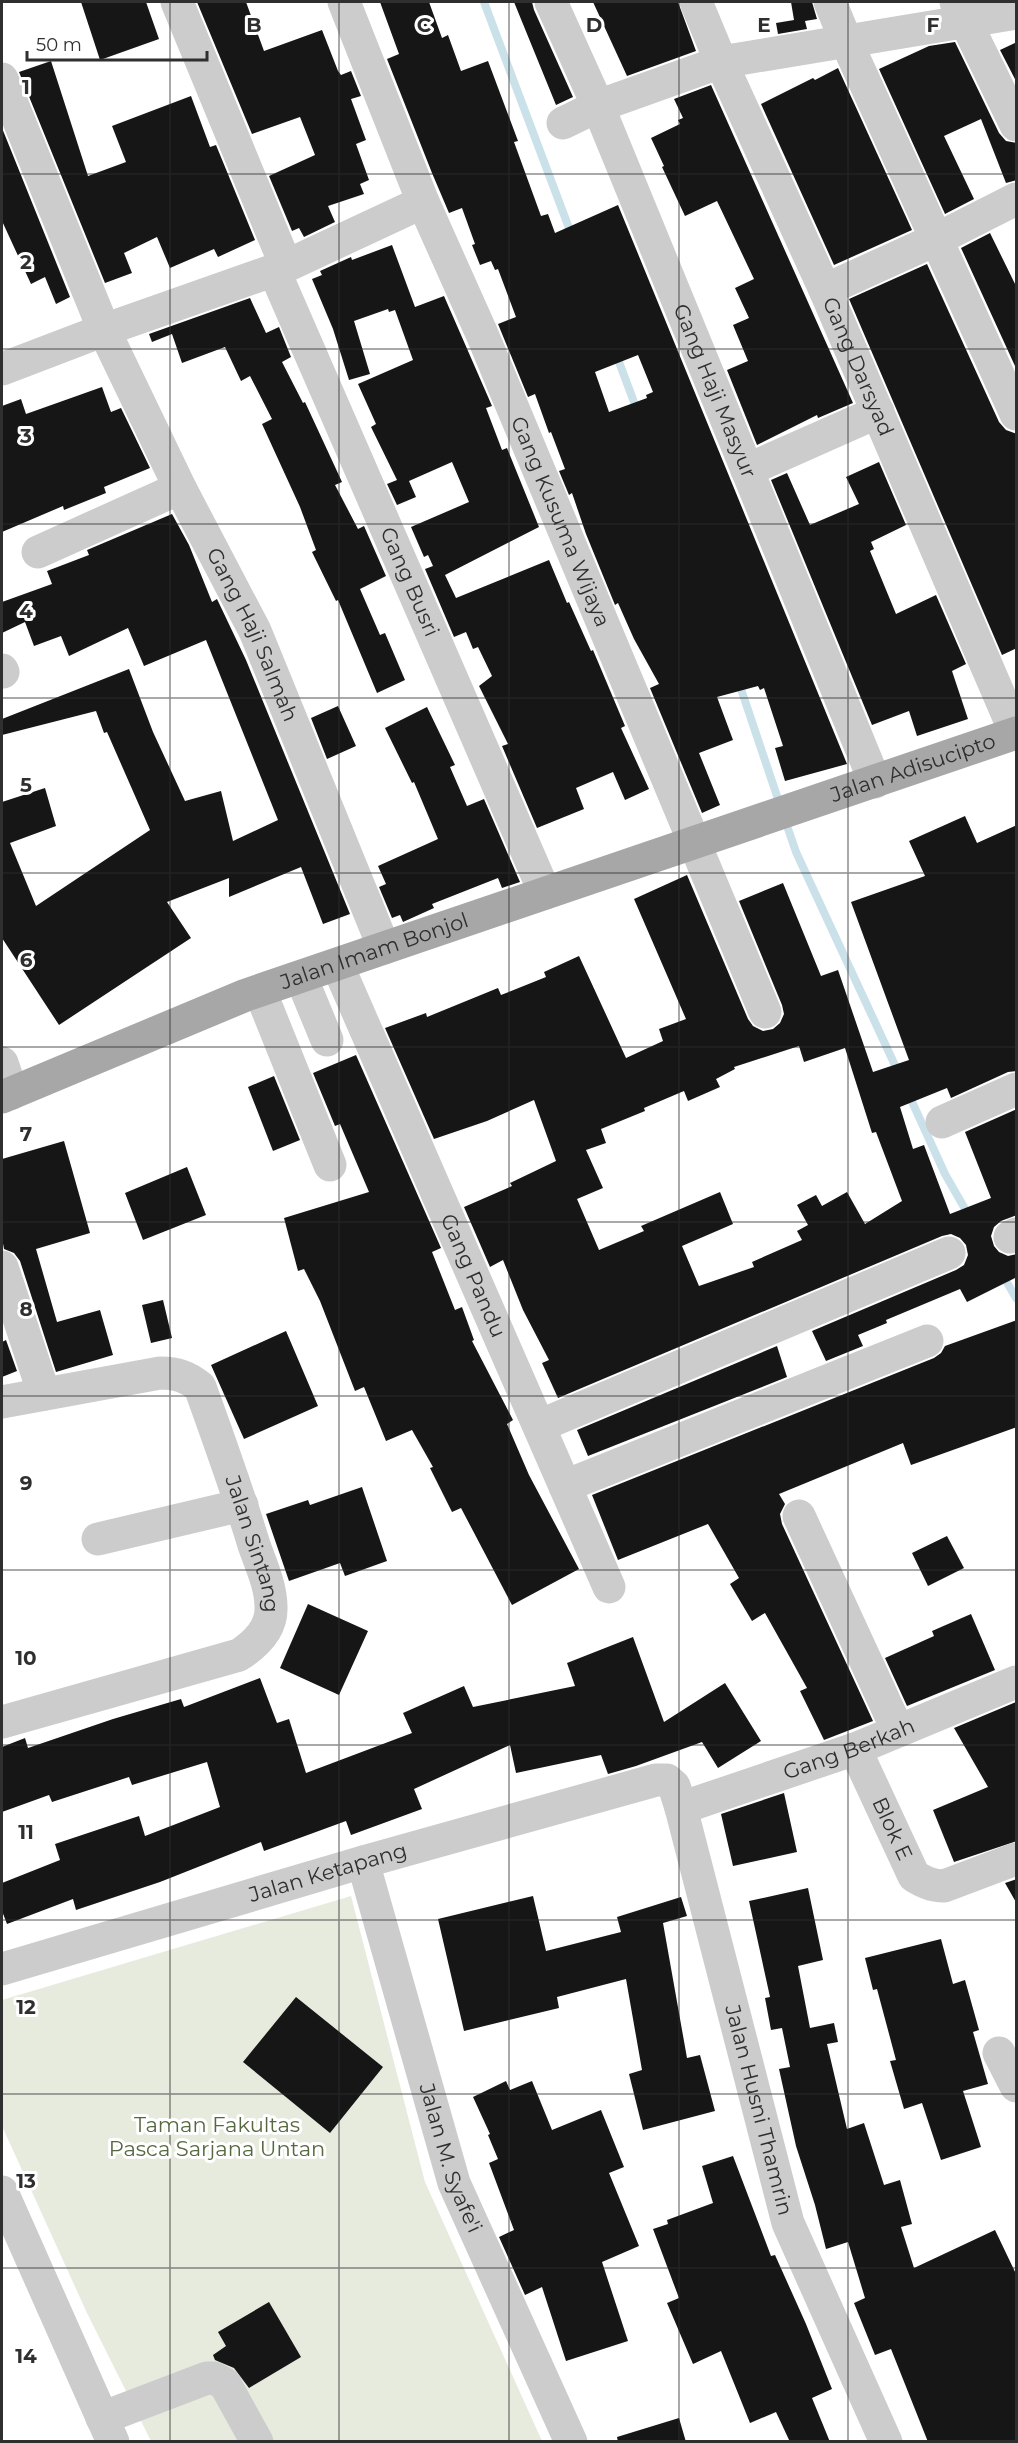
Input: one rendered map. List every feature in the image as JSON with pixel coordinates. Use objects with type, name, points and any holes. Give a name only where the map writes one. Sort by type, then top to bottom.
[{"type":"main road","name":"Jalan Adisucipto","points":[[753,822],[1016,733]]},
{"type":"main road","name":"Jalan Imam Bonjol","points":[[5,1084],[337,964],[753,822]]},
{"type":"street","name":"Gang Busri","points":[[177,2],[280,268],[545,893]]},
{"type":"street","name":"Gang Kusuma Wijaya","points":[[344,2],[423,202],[482,334],[765,1012]]},
{"type":"street","name":"Gang Haji Masyur","points":[[551,2],[598,106],[875,782]]},
{"type":"street","name":"Gang Darsyad","points":[[696,2],[825,290],[1016,733]]},
{"type":"street","points":[[830,2],[1017,414]]},
{"type":"street","points":[[563,123],[598,106],[721,62],[846,41],[960,11],[1017,13]]},
{"type":"street","points":[[960,11],[1017,125]]},
{"type":"street","name":"Gang Haji Salmah","points":[[2,79],[11,131],[180,488],[255,631],[384,948]]},
{"type":"street","points":[[825,290],[937,239],[1017,199]]},
{"type":"street","points":[[2,369],[104,330],[280,268],[423,202]]},
{"type":"street","points":[[747,470],[878,412]]},
{"type":"street","points":[[38,552],[180,488]]},
{"type":"street","name":"Gang Pandu","points":[[337,964],[609,1587]]},
{"type":"street","points":[[301,977],[327,1040]]},
{"type":"street","points":[[260,991],[330,1165]]},
{"type":"street","points":[[942,1122],[1017,1089]]},
{"type":"street","points":[[539,1426],[949,1252]]},
{"type":"street","points":[[2,1267],[44,1394]]},
{"type":"street","points":[[565,1486],[927,1341]]},
{"type":"street","name":"Jalan Sintang","points":[[2,1402],[160,1373],[172,1373],[192,1380],[200,1387],[242,1505],[272,1609],[265,1632],[255,1644],[239,1655],[2,1722]]},
{"type":"street","points":[[98,1539],[242,1505]]},
{"type":"street","points":[[799,1516],[898,1731]]},
{"type":"street","name":"Gang Berkah","points":[[681,1808],[855,1749],[1017,1682]]},
{"type":"street","name":"Blok E","points":[[855,1749],[914,1876],[933,1886],[944,1886],[1017,1859]]},
{"type":"street","name":"Jalan Husni Thamrin","points":[[656,1780],[671,1782],[681,1808],[788,2223],[886,2442]]},
{"type":"street","name":"Jalan Ketapang","points":[[2,1969],[363,1862],[656,1780]]},
{"type":"street","name":"Jalan M. Syafe'i","points":[[363,1862],[454,2183],[571,2442]]},
{"type":"street","points":[[999,2053],[1017,2086]]},
{"type":"street","points":[[2,2192],[108,2430],[207,2379],[214,2378],[225,2384],[257,2442]]},
{"type":"green space","name":"Taman Fakultas Pasca Sarjana Untan","points":[[351,1896],[425,2182],[542,2441],[151,2441],[87,2313],[2,2126],[2,2000]]},
{"type":"building","points":[[81,2],[146,2],[159,39],[100,60]]},
{"type":"building","points":[[197,2],[246,2],[264,51],[322,30],[338,71],[341,75],[351,71],[361,96],[351,99],[366,140],[356,144],[369,180],[360,184],[364,194],[328,206],[335,222],[304,237],[299,228],[292,231],[269,176],[315,155],[300,117],[252,134]]},
{"type":"building","points":[[380,2],[429,2],[442,38],[448,35],[461,71],[488,61],[518,141],[514,142],[541,216],[548,214],[555,233],[618,205],[847,764],[785,781],[775,748],[783,746],[764,688],[760,690],[758,686],[717,697],[733,740],[699,753],[720,805],[702,813],[650,688],[659,684],[634,639],[618,603],[615,605],[572,493],[569,495],[559,471],[565,469],[551,432],[549,433],[535,394],[528,397],[498,324],[516,317],[498,269],[495,270],[491,261],[480,265],[462,208],[449,213],[432,173],[387,59],[399,54]],"holes":[[[638,355],[653,392],[646,395],[647,398],[609,412],[595,372]]]},
{"type":"building","points":[[514,2],[532,2],[573,97],[556,105]]},
{"type":"building","points":[[593,2],[678,2],[696,51],[627,76]]},
{"type":"building","points":[[791,2],[812,2],[817,19],[805,21],[807,29],[778,34],[776,23],[794,20]]},
{"type":"building","points":[[955,42],[999,133],[1006,141],[1017,143],[1017,180],[1006,183],[981,119],[944,136],[974,199],[945,214],[879,69],[929,46]]},
{"type":"building","points":[[1017,42],[1017,83],[1000,50]]},
{"type":"building","points":[[51,61],[88,176],[126,162],[112,126],[191,96],[210,147],[216,145],[255,240],[218,257],[214,249],[170,268],[157,237],[124,253],[132,273],[105,283],[19,72]]},
{"type":"building","points":[[838,68],[912,230],[834,265],[761,104]]},
{"type":"building","points":[[711,85],[853,403],[818,418],[817,415],[757,445],[727,370],[748,361],[733,325],[749,318],[735,288],[754,279],[717,201],[685,216],[651,138],[680,124],[678,120],[683,118],[674,99]]},
{"type":"building","points":[[2,128],[70,297],[56,304],[45,277],[31,284],[2,221]]},
{"type":"building","points":[[990,233],[1017,288],[1017,365],[1015,366],[961,248]]},
{"type":"building","points":[[392,245],[415,307],[444,296],[492,406],[486,408],[502,450],[507,448],[539,527],[445,575],[456,598],[549,560],[567,603],[569,602],[591,651],[593,650],[625,726],[621,728],[649,789],[625,800],[613,772],[576,788],[584,809],[537,828],[502,746],[508,744],[479,686],[492,676],[478,647],[473,649],[466,632],[454,637],[425,569],[433,566],[428,555],[424,557],[411,527],[469,502],[452,462],[409,481],[416,497],[397,505],[387,484],[397,480],[371,427],[376,424],[358,384],[413,360],[395,310],[389,312],[388,309],[354,321],[370,374],[349,380],[333,329],[312,279],[322,275],[320,271],[351,257],[352,260]]},
{"type":"building","points":[[927,264],[999,422],[1006,430],[1017,434],[1017,648],[1002,655],[849,299]]},
{"type":"building","points":[[250,298],[266,333],[279,327],[291,357],[282,362],[303,403],[305,402],[342,482],[335,485],[358,529],[364,526],[386,576],[360,589],[380,635],[385,633],[405,680],[377,693],[338,600],[336,601],[312,552],[316,550],[300,507],[262,424],[272,419],[250,376],[241,381],[225,347],[182,363],[172,334],[152,342],[149,334]]},
{"type":"building","points":[[102,387],[111,412],[121,408],[150,468],[104,487],[106,493],[64,510],[63,506],[2,532],[2,406],[21,399],[26,414]]},
{"type":"building","points":[[879,462],[906,525],[871,542],[874,549],[870,551],[896,614],[936,595],[966,664],[952,671],[968,719],[917,736],[909,711],[872,725],[771,480],[787,473],[810,525],[859,504],[846,477]]},
{"type":"building","points":[[172,514],[189,545],[212,602],[217,599],[246,660],[350,914],[323,924],[301,867],[229,897],[229,878],[167,902],[191,938],[59,1025],[2,938],[2,802],[45,788],[56,826],[10,843],[36,906],[150,830],[107,732],[104,733],[96,711],[2,735],[2,719],[129,669],[153,732],[185,801],[221,791],[233,841],[278,820],[206,640],[144,666],[128,628],[69,656],[61,636],[34,646],[25,622],[2,633],[2,602],[52,584],[47,571],[89,555],[87,550]]},
{"type":"building","points":[[338,706],[356,746],[327,759],[311,718]]},
{"type":"building","points":[[427,707],[455,765],[450,767],[467,806],[484,799],[520,882],[502,888],[498,878],[432,904],[434,908],[403,922],[400,915],[392,918],[379,887],[386,884],[378,866],[438,839],[414,782],[412,783],[385,728]]},
{"type":"building","points":[[965,816],[977,843],[1017,825],[1017,1071],[1008,1072],[951,1098],[947,1088],[900,1107],[913,1149],[924,1145],[950,1214],[991,1198],[965,1132],[1017,1109],[1017,1215],[1001,1221],[994,1227],[991,1236],[999,1252],[1008,1256],[1017,1254],[1017,1277],[967,1302],[960,1289],[886,1320],[887,1323],[858,1335],[863,1346],[826,1361],[812,1331],[964,1265],[968,1255],[966,1245],[960,1238],[951,1234],[942,1236],[558,1398],[542,1363],[549,1360],[523,1310],[503,1260],[490,1267],[464,1207],[512,1186],[510,1183],[556,1161],[534,1100],[487,1121],[434,1139],[385,1028],[426,1013],[427,1017],[498,988],[501,995],[546,977],[544,972],[579,956],[626,1058],[663,1041],[659,1029],[686,1019],[634,899],[687,875],[753,1026],[763,1031],[773,1029],[780,1023],[784,1014],[739,901],[783,883],[821,976],[838,970],[873,1072],[909,1060],[851,902],[925,876],[909,841]],"holes":[[[799,1046],[804,1062],[845,1048],[872,1133],[876,1132],[902,1201],[865,1224],[847,1192],[822,1206],[816,1195],[797,1205],[808,1225],[797,1231],[802,1240],[752,1262],[754,1267],[699,1286],[682,1246],[733,1224],[720,1192],[641,1226],[644,1231],[599,1250],[577,1199],[603,1188],[586,1150],[606,1143],[601,1129],[645,1111],[644,1108],[684,1091],[688,1101],[720,1087],[716,1079],[735,1069],[734,1067]]]},
{"type":"building","points":[[356,1055],[441,1248],[432,1252],[455,1310],[462,1307],[474,1340],[472,1341],[513,1420],[507,1424],[529,1475],[579,1569],[512,1605],[461,1508],[452,1512],[430,1468],[433,1467],[412,1430],[386,1441],[364,1387],[355,1391],[320,1301],[304,1269],[298,1271],[284,1218],[369,1192],[340,1124],[335,1126],[313,1073]]},
{"type":"building","points":[[274,1076],[300,1140],[273,1151],[248,1087]]},
{"type":"building","points":[[64,1141],[90,1233],[36,1249],[57,1322],[100,1310],[113,1355],[56,1372],[20,1261],[14,1253],[4,1249],[2,1159]]},
{"type":"building","points":[[187,1167],[206,1215],[143,1240],[125,1193]]},
{"type":"building","points":[[163,1300],[172,1338],[151,1343],[142,1305]]},
{"type":"building","points":[[1017,1320],[1017,1427],[911,1465],[903,1443],[779,1494],[785,1504],[780,1514],[782,1524],[873,1721],[824,1740],[800,1691],[807,1688],[765,1613],[752,1621],[730,1584],[739,1578],[708,1524],[618,1560],[592,1495],[934,1358],[945,1346]]},
{"type":"building","points":[[286,1331],[318,1406],[244,1439],[211,1365]]},
{"type":"building","points":[[6,1340],[17,1371],[2,1377],[2,1342]]},
{"type":"building","points":[[777,1346],[787,1377],[588,1456],[577,1430]]},
{"type":"building","points":[[362,1487],[387,1561],[345,1576],[340,1563],[289,1581],[266,1514],[308,1500],[310,1505]]},
{"type":"building","points":[[947,1536],[964,1568],[928,1586],[912,1553]]},
{"type":"building","points":[[308,1604],[368,1631],[339,1695],[280,1668]]},
{"type":"building","points":[[971,1614],[995,1670],[907,1706],[885,1658],[934,1636],[932,1631]]},
{"type":"building","points":[[633,1637],[664,1722],[725,1683],[761,1741],[718,1768],[702,1742],[608,1774],[601,1755],[516,1773],[510,1745],[414,1789],[422,1809],[351,1835],[346,1821],[264,1851],[261,1842],[160,1882],[76,1910],[73,1899],[7,1924],[2,1911],[2,1883],[60,1860],[55,1844],[139,1816],[145,1836],[220,1807],[207,1762],[132,1785],[129,1777],[52,1802],[49,1795],[2,1812],[2,1747],[25,1738],[28,1748],[181,1699],[184,1707],[260,1678],[277,1723],[289,1719],[306,1773],[412,1733],[403,1713],[464,1686],[473,1707],[575,1686],[567,1663]]},
{"type":"building","points":[[1016,1702],[1017,1841],[954,1862],[933,1810],[988,1787],[954,1728]]},
{"type":"building","points":[[784,1793],[797,1852],[733,1866],[721,1814]]},
{"type":"building","points":[[1017,1879],[1017,1904],[1005,1883]]},
{"type":"building","points":[[808,1888],[823,1960],[798,1966],[810,2028],[834,2023],[838,2042],[827,2044],[847,2129],[864,2123],[884,2185],[900,2180],[912,2224],[901,2227],[914,2268],[995,2230],[1017,2276],[1017,2442],[928,2442],[891,2349],[875,2355],[854,2303],[865,2298],[848,2242],[826,2249],[796,2146],[779,2069],[790,2067],[782,2028],[771,2030],[765,1998],[770,1997],[749,1901]]},
{"type":"building","points":[[533,1896],[546,1951],[621,1932],[617,1917],[681,1897],[687,1916],[663,1923],[687,2058],[700,2055],[715,2111],[643,2130],[629,2074],[642,2070],[626,1979],[557,1997],[559,2008],[464,2031],[438,1919]]},
{"type":"building","points":[[941,1939],[953,1984],[965,1980],[979,2030],[973,2032],[988,2084],[963,2091],[981,2147],[941,2160],[922,2103],[904,2109],[890,2061],[896,2060],[877,1989],[873,1990],[865,1958]]},
{"type":"building","points":[[296,1997],[383,2067],[330,2133],[243,2062]]},
{"type":"building","points":[[506,2081],[510,2090],[532,2081],[552,2130],[601,2110],[624,2167],[609,2173],[639,2246],[602,2262],[628,2341],[566,2361],[542,2287],[525,2295],[499,2237],[514,2230],[489,2163],[498,2159],[488,2135],[490,2134],[473,2097]]},
{"type":"building","points":[[733,2156],[771,2256],[775,2255],[832,2389],[812,2398],[830,2442],[790,2442],[776,2412],[750,2423],[721,2351],[693,2364],[667,2303],[679,2298],[653,2229],[668,2224],[667,2220],[713,2203],[702,2166]]},
{"type":"building","points":[[269,2302],[301,2357],[249,2388],[234,2368],[215,2360],[213,2355],[226,2346],[218,2332]]},
{"type":"building","points":[[679,2418],[686,2442],[618,2442],[617,2437]]},
{"type":"waterway","points":[[484,2],[572,236]]},
{"type":"waterway","points":[[616,354],[637,410]]},
{"type":"waterway","points":[[739,683],[780,805]]},
{"type":"waterway","points":[[785,820],[796,852],[899,1074]]},
{"type":"waterway","points":[[908,1093],[945,1174],[969,1216]]},
{"type":"waterway","points":[[1002,1274],[1016,1298]]}]
